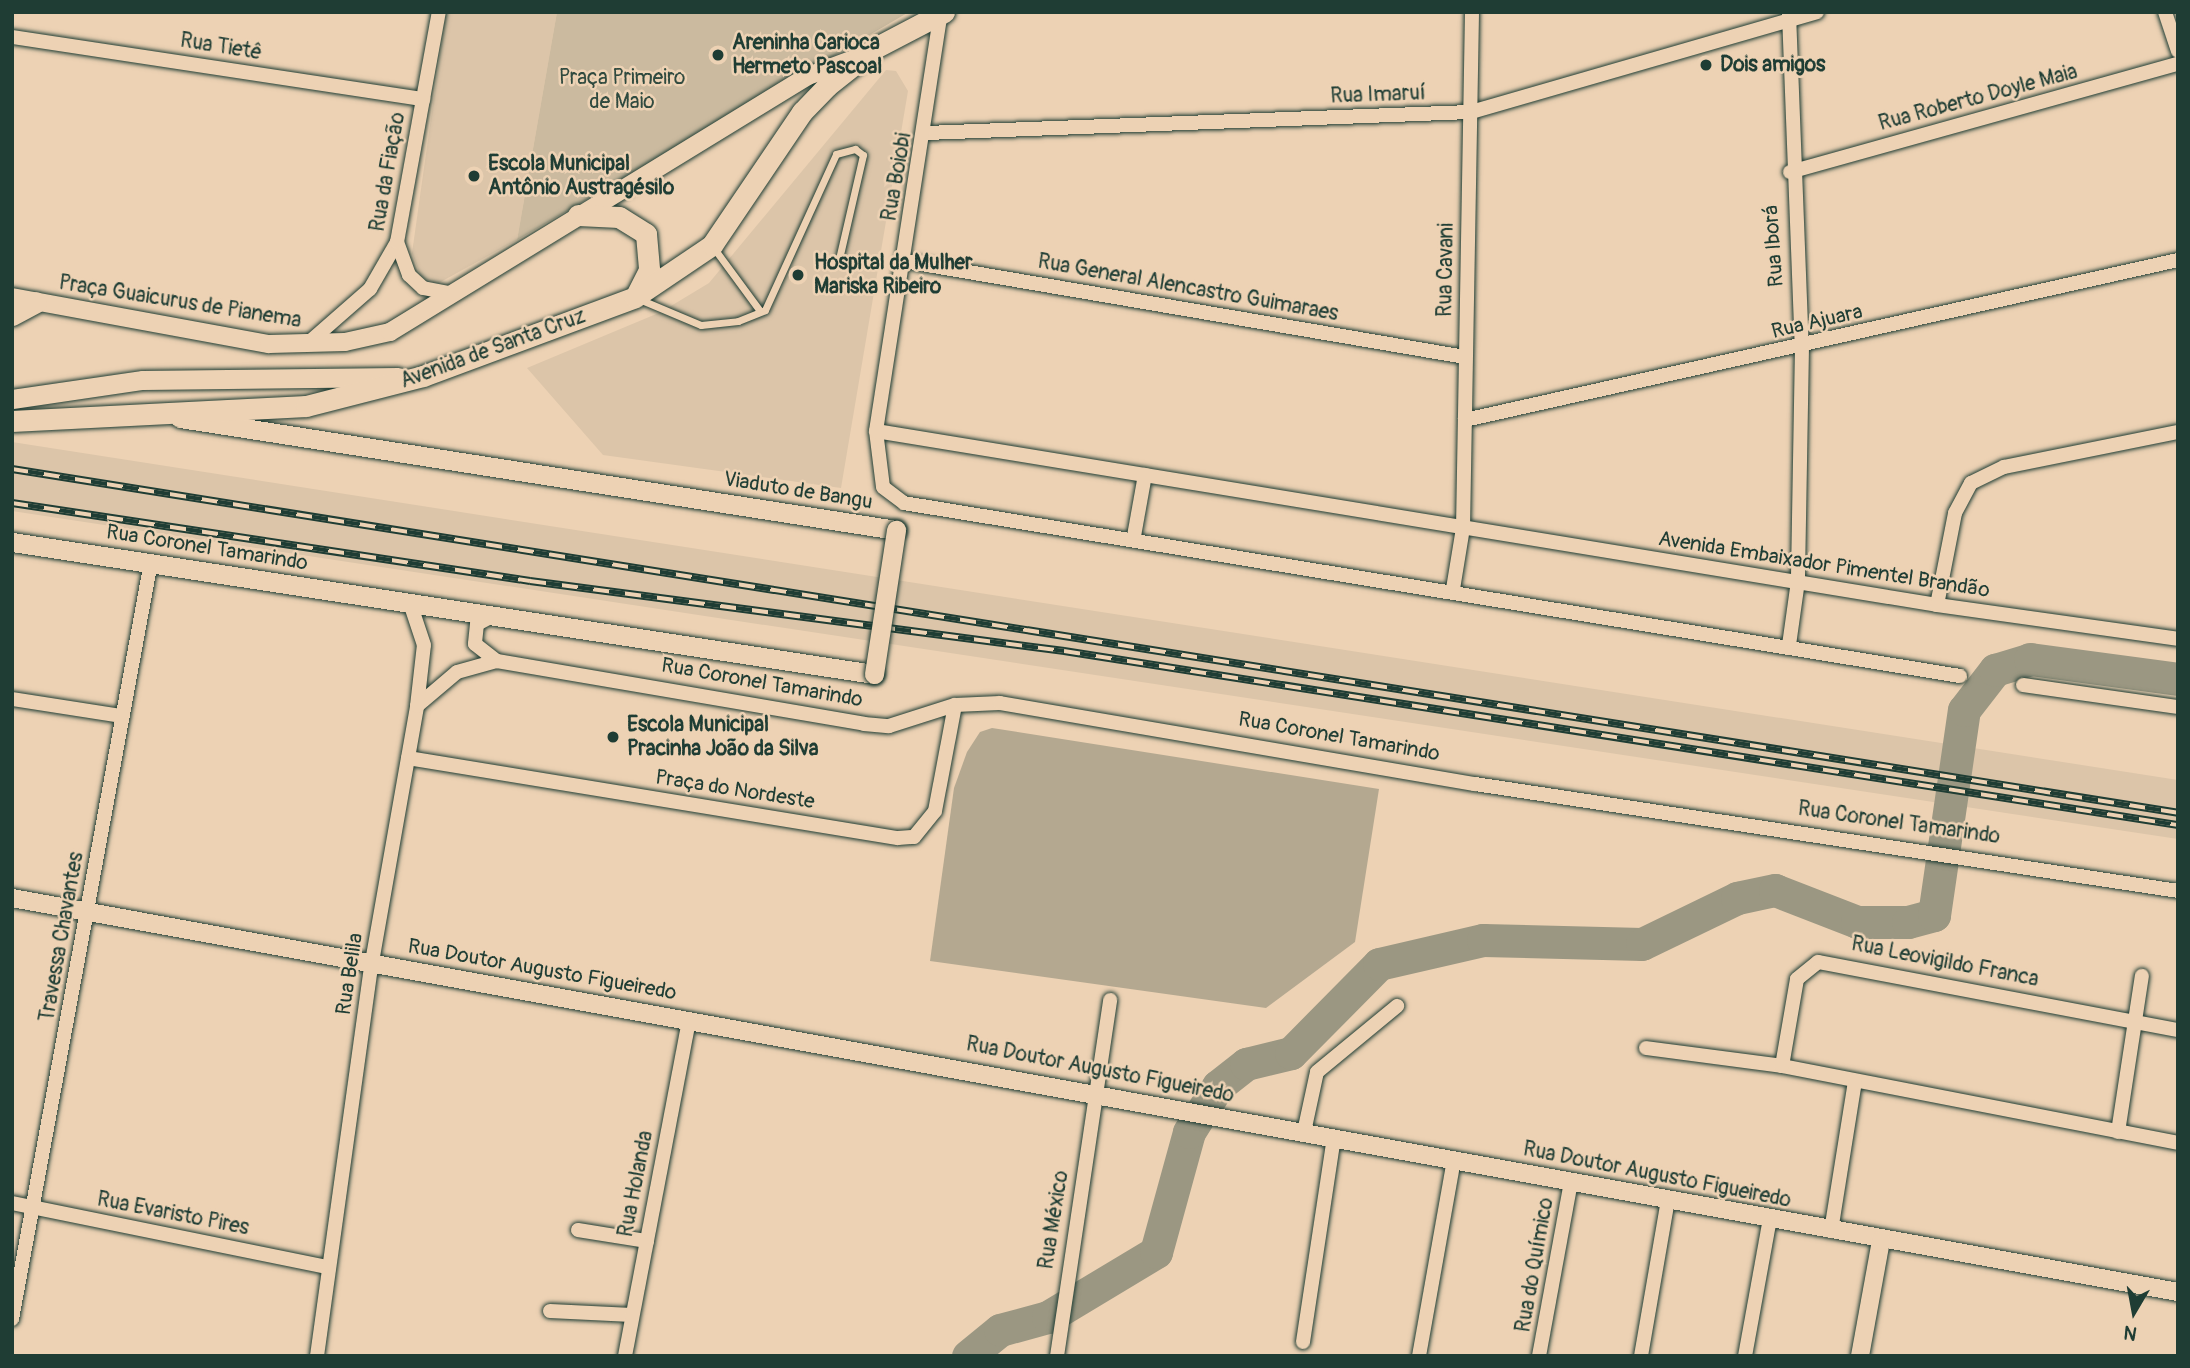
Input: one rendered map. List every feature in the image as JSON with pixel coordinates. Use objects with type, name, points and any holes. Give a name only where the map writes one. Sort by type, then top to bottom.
[{"type":"main road","name":"Avenida de Santa Cruz","points":[[12,421],[169,416],[306,405],[423,376],[635,297],[712,245],[802,112],[865,55],[942,13]]},
{"type":"main road","points":[[578,215],[619,217],[646,234],[649,270],[635,297]]},
{"type":"main road","points":[[12,315],[36,302]]},
{"type":"main road","points":[[12,399],[78,385],[209,379],[423,376]]},
{"type":"main road","name":"Viaduto de Bangu","points":[[169,416],[896,530],[874,674],[493,616]]},
{"type":"main road","name":"Rua Coronel Tamarindo","points":[[12,542],[493,616]]},
{"type":"street","name":"Rua da Fiação","points":[[305,345],[358,303],[397,242],[439,12]]},
{"type":"street","name":"Rua Cavani","points":[[1463,528],[1472,12]]},
{"type":"street","name":"Rua Imaruí","points":[[926,133],[1471,112],[1789,16],[1817,12]]},
{"type":"street","points":[[2165,12],[2178,51]]},
{"type":"street","name":"Rua Boiobi","points":[[876,431],[926,133],[942,13]]},
{"type":"street","name":"Rua Iborá","points":[[1789,16],[1790,172],[1802,347],[1798,581],[1789,645]]},
{"type":"street","name":"Rua Tietê","points":[[12,37],[423,99]]},
{"type":"street","name":"Avenida de Santa Cruz","points":[[455,294],[578,215],[808,76],[865,55]]},
{"type":"street","name":"Rua Roberto Doyle Maia","points":[[1790,172],[2178,64]]},
{"type":"street","points":[[397,242],[409,275],[423,288],[455,294]]},
{"type":"street","name":"Rua Ajuara","points":[[1465,420],[1802,347],[2178,260]]},
{"type":"street","name":"Rua General Alencastro Guimaraes","points":[[904,261],[1465,357]]},
{"type":"street","name":"Praça Guaicurus de Pianema","points":[[12,297],[305,345],[390,332],[455,294]]},
{"type":"street","points":[[876,431],[878,474],[892,498],[1453,589],[1960,676]]},
{"type":"street","name":"Avenida Embaixador Pimentel Brandão","points":[[876,431],[1937,605],[2178,639]]},
{"type":"street","points":[[1937,605],[1955,513],[1971,482],[2004,467],[2178,432]]},
{"type":"street","points":[[1134,536],[1145,475]]},
{"type":"street","points":[[1453,589],[1463,528]]},
{"type":"street","name":"Travessa Chavantes","points":[[12,1319],[150,562]]},
{"type":"street","name":"Rua Belila","points":[[317,1356],[326,1267],[372,962],[417,706],[424,645],[410,603]]},
{"type":"street","points":[[493,616],[477,624],[475,643],[497,661]]},
{"type":"street","name":"Rua Coronel Tamarindo","points":[[417,706],[457,672],[497,661],[864,724],[916,722],[955,705],[1000,704],[1475,784],[1967,855],[2178,891]]},
{"type":"street","points":[[2023,685],[2178,707]]},
{"type":"street","points":[[12,699],[122,716]]},
{"type":"street","name":"Praça do Nordeste","points":[[408,758],[898,838],[914,837],[934,811],[955,705]]},
{"type":"street","name":"Rua Doutor Augusto Figueiredo","points":[[12,898],[1174,1105],[1334,1138],[1831,1231],[2178,1292]]},
{"type":"street","name":"Rua Leovigildo Franca","points":[[1782,1066],[1797,979],[1818,962],[2178,1030]]},
{"type":"street","points":[[2118,1132],[2141,976]]},
{"type":"street","name":"Rua México","points":[[1058,1352],[1067,1266],[1110,1000]]},
{"type":"street","points":[[1304,1132],[1317,1072],[1397,1006]]},
{"type":"street","name":"Rua Holanda","points":[[625,1354],[689,1020]]},
{"type":"street","points":[[1646,1048],[1782,1066],[2178,1143]]},
{"type":"street","points":[[1831,1231],[1855,1081]]},
{"type":"street","points":[[1303,1342],[1334,1138]]},
{"type":"street","points":[[1419,1356],[1454,1160]]},
{"type":"street","name":"Rua do Químico","points":[[1539,1356],[1572,1182]]},
{"type":"street","points":[[1641,1356],[1668,1200]]},
{"type":"street","name":"Rua Evaristo Pires","points":[[12,1203],[326,1267]]},
{"type":"street","points":[[1745,1356],[1770,1219]]},
{"type":"street","points":[[578,1230],[647,1241]]},
{"type":"street","points":[[1860,1356],[1881,1240]]},
{"type":"street","points":[[550,1311],[632,1315]]},
{"type":"street","points":[[625,1354],[642,1356]]},
{"type":"lane","points":[[635,297],[701,326],[738,321],[760,311],[769,304],[836,154],[855,149],[863,155],[840,255]]},
{"type":"lane","points":[[712,245],[760,311]]},
{"type":"shaded area","name":"Escola Municipal Antônio Austragésilo","points":[[446,12],[557,12],[517,240],[437,284],[421,277],[412,253]]},
{"type":"shaded area","name":"Hospital da Mulher Mariska Ribeiro","points":[[886,70],[896,71],[908,91],[841,488],[603,455],[527,368],[661,312],[709,283]]},
{"type":"shaded area","points":[[12,442],[2178,780],[2178,839],[12,511]]},
{"type":"green space","name":"Praça Primeiro de Maio","points":[[557,12],[909,12],[517,240]]},
{"type":"building","points":[[992,728],[1379,789],[1355,942],[1266,1008],[930,961],[954,788],[967,752],[980,732]]},
{"type":"waterway","points":[[968,1356],[1000,1330],[1048,1317],[1156,1252],[1189,1132],[1218,1086],[1246,1064],[1291,1053],[1379,964],[1483,940],[1642,944],[1737,898],[1775,890],[1857,922],[1908,922],[1934,915],[1964,710],[1995,670],[2030,659],[2178,679]]},
{"type":"railway","points":[[12,469],[2178,813]]},
{"type":"railway","points":[[12,503],[530,581],[1064,651],[2178,825]]},
{"type":"place","name":"Areninha Carioca Hermeto Pascoal","points":[[718,55]]},
{"type":"place","name":"Dois amigos","points":[[1706,65]]},
{"type":"place","name":"Escola Municipal Antônio Austragésilo","points":[[474,176]]},
{"type":"place","name":"Hospital da Mulher Mariska Ribeiro","points":[[798,275]]},
{"type":"place","name":"Escola Municipal Pracinha João da Silva","points":[[613,737]]}]
